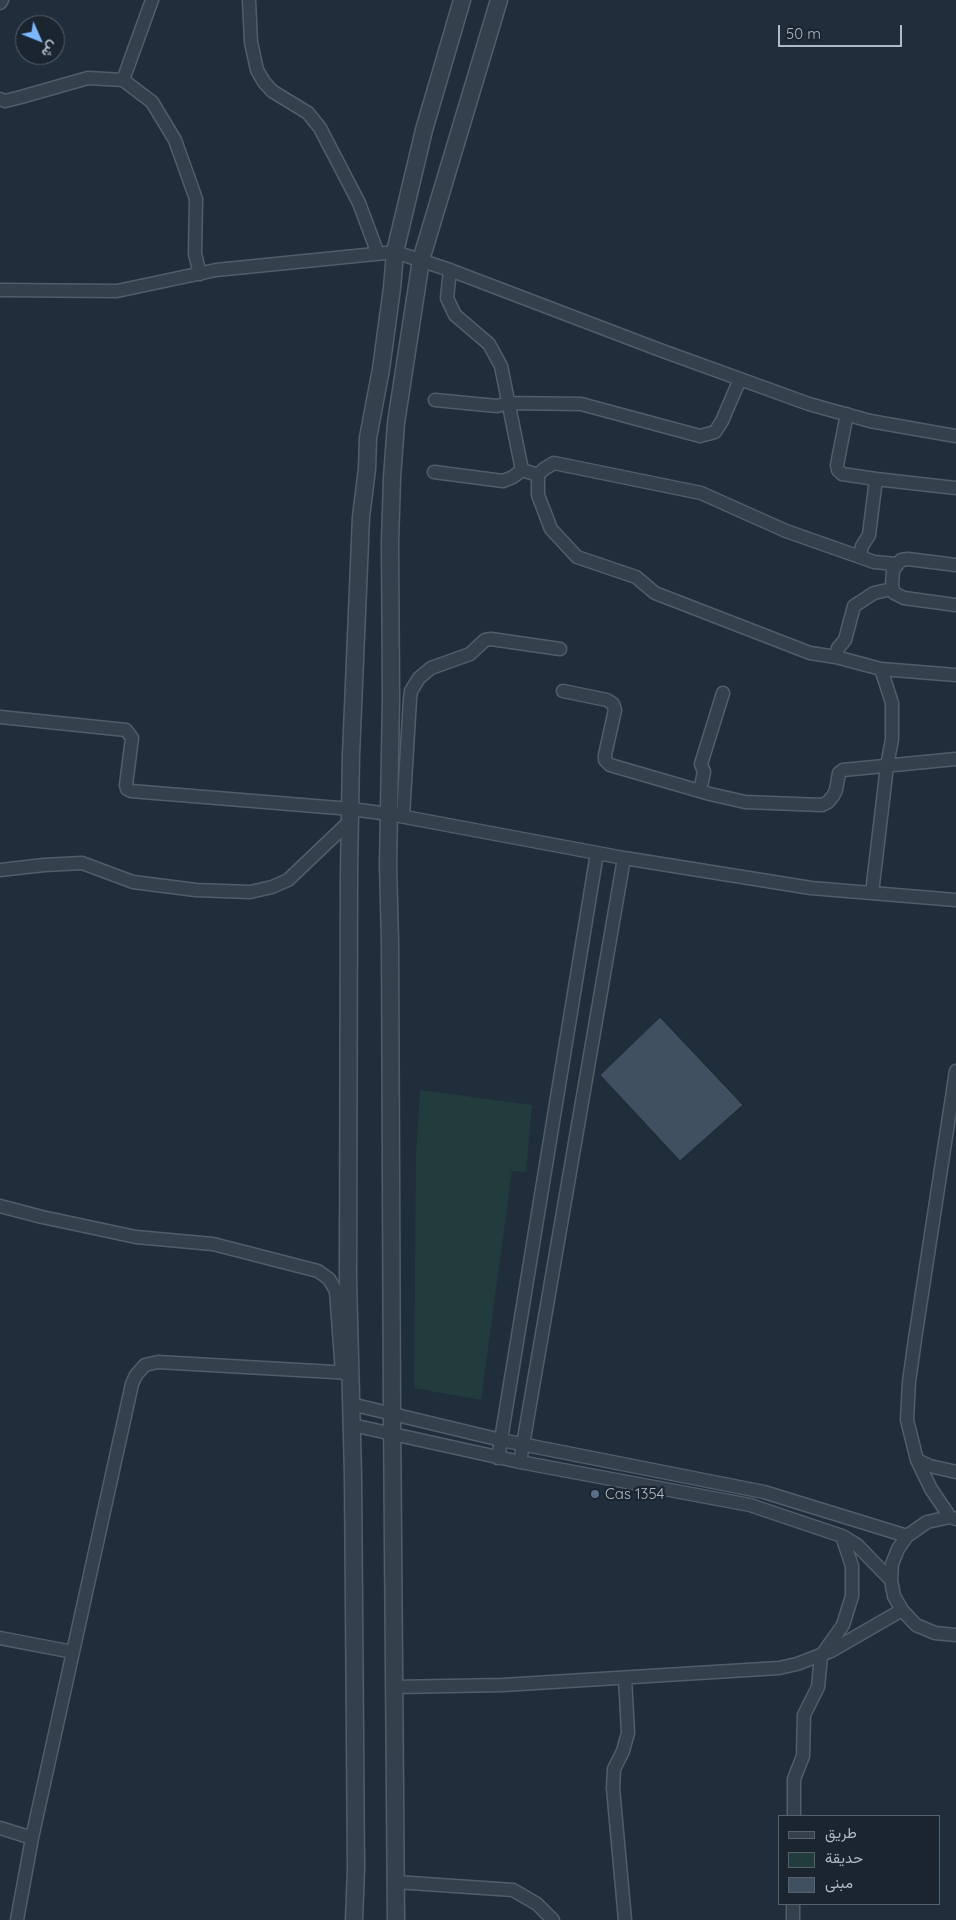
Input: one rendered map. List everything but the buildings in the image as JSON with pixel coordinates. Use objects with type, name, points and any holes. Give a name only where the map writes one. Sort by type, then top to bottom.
[{"type":"street","points":[[123,80],[152,0]]},
{"type":"street","points":[[249,0],[251,42],[257,70],[272,91],[308,113],[320,128],[358,203],[378,254]]},
{"type":"street","points":[[347,1373],[351,755],[362,517],[368,438],[381,369],[395,252],[424,130],[462,0]]},
{"type":"street","points":[[396,815],[391,698],[390,542],[396,423],[421,260],[499,0]]},
{"type":"street","points":[[0,99],[5,101],[88,78],[123,80],[152,102],[175,140],[196,199],[196,254],[200,274]]},
{"type":"street","points":[[0,290],[117,291],[216,270],[395,252],[450,270],[809,404],[870,421],[956,436]]},
{"type":"street","points":[[450,270],[447,298],[455,315],[490,344],[501,366],[522,470]]},
{"type":"street","points":[[435,400],[497,406],[509,403],[581,404],[700,436],[715,432],[722,421],[740,379]]},
{"type":"street","points":[[847,414],[837,465],[838,470],[842,474],[956,488]]},
{"type":"street","points":[[896,564],[874,562],[786,531],[701,493],[554,463],[538,475],[538,496],[551,529],[577,557],[636,577],[655,594],[810,653],[836,657],[881,669],[956,676]]},
{"type":"street","points":[[434,472],[503,481],[513,477],[522,470]]},
{"type":"street","points":[[522,470],[538,475]]},
{"type":"street","points":[[860,557],[862,546],[869,535],[876,479]]},
{"type":"street","points":[[956,565],[908,559],[901,560],[893,570],[892,590],[896,595],[904,598],[956,605]]},
{"type":"street","points":[[836,657],[838,648],[845,640],[854,606],[874,593],[892,590]]},
{"type":"street","points":[[396,1920],[388,865],[410,699],[419,678],[432,668],[470,654],[486,640],[491,639],[560,649]]},
{"type":"street","points":[[872,893],[892,739],[892,703],[881,669]]},
{"type":"street","points":[[563,691],[607,700],[613,704],[615,710],[605,755],[605,760],[610,765],[744,802],[822,805],[833,796],[839,772],[843,770],[956,759]]},
{"type":"street","points":[[700,791],[704,772],[700,764],[723,693]]},
{"type":"street","points":[[0,717],[126,730],[132,738],[126,785],[129,791],[351,814],[396,815],[624,858],[811,888],[956,900]]},
{"type":"street","points":[[0,870],[44,864],[82,863],[133,882],[196,890],[250,892],[272,887],[288,880],[351,814]]},
{"type":"street","points":[[498,1458],[597,853]]},
{"type":"street","points":[[520,1462],[624,858]]},
{"type":"street","points":[[956,1071],[909,1382],[907,1420],[917,1460],[931,1489],[953,1518],[927,1522],[907,1536],[898,1549],[892,1564],[891,1580],[894,1596],[902,1610],[916,1624],[935,1633],[956,1634]]},
{"type":"street","points":[[0,1206],[42,1217],[136,1236],[213,1244],[318,1271],[329,1279],[336,1291],[352,1425],[356,1870],[354,1920]]},
{"type":"street","points":[[17,1920],[32,1838],[132,1384],[136,1375],[145,1366],[158,1362],[347,1373]]},
{"type":"street","points":[[351,1404],[522,1445],[764,1492],[907,1536]]},
{"type":"street","points":[[352,1425],[498,1458],[750,1505],[842,1536],[863,1551],[891,1580]]},
{"type":"street","points":[[917,1460],[930,1466],[956,1472]]},
{"type":"street","points":[[794,1815],[794,1778],[803,1756],[804,1716],[818,1687],[821,1656],[842,1625],[852,1596],[852,1566],[842,1536]]},
{"type":"street","points":[[394,1687],[503,1685],[761,1671],[797,1664],[821,1656],[902,1610]]},
{"type":"street","points":[[0,1638],[73,1652]]},
{"type":"street","points":[[624,1678],[628,1733],[623,1751],[614,1769],[613,1788],[625,1920]]},
{"type":"street","points":[[0,1828],[32,1838]]},
{"type":"street","points":[[396,1882],[513,1890],[538,1904],[553,1920]]},
{"type":"street","points":[[793,1905],[793,1920]]},
{"type":"green space","points":[[420,1090],[532,1105],[526,1172],[512,1171],[481,1400],[414,1388],[416,1158]]},
{"type":"place","name":"Cas 1354","points":[[595,1494]]}]
